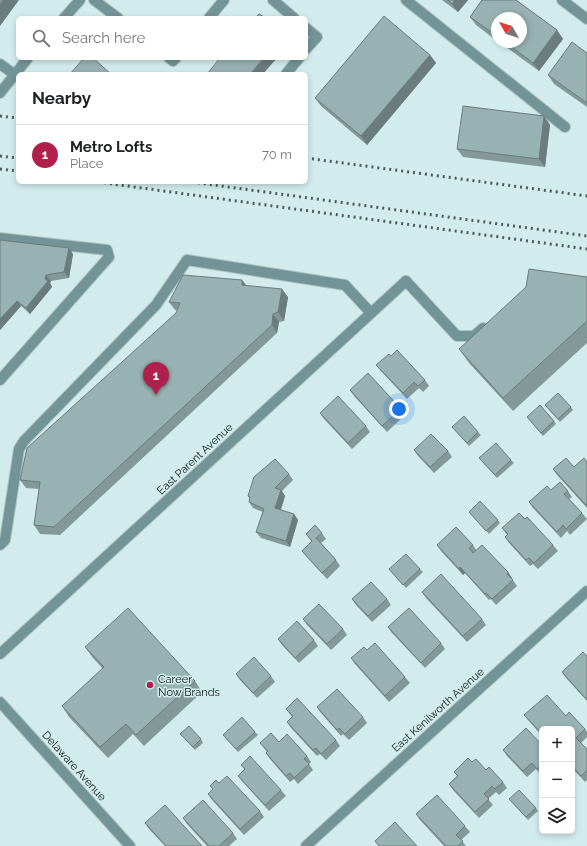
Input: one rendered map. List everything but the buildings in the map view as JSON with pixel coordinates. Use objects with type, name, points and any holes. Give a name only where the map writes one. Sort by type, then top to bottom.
[{"type":"street","points":[[66,16],[80,0]]},
{"type":"street","points":[[94,0],[115,16]]},
{"type":"street","points":[[211,16],[224,0]]},
{"type":"street","points":[[273,0],[292,16]]},
{"type":"street","points":[[406,0],[565,127]]},
{"type":"street","points":[[562,0],[587,19]]},
{"type":"street","points":[[308,30],[317,37],[308,48]]},
{"type":"street","points":[[0,93],[26,60]]},
{"type":"street","points":[[288,72],[297,60]]},
{"type":"street","points":[[0,64],[14,74]]},
{"type":"street","points":[[0,238],[107,250],[109,257],[0,380]]},
{"type":"street","points":[[0,545],[5,540],[19,449],[24,441],[156,305],[187,260],[345,285],[371,313]]},
{"type":"street","name":"East Parent Avenue","points":[[0,654],[406,281],[457,336],[474,336],[491,320]]},
{"type":"street","name":"East Kenilworth Avenue","points":[[306,846],[587,591]]},
{"type":"street","name":"Delaware Avenue","points":[[0,702],[130,846]]},
{"type":"railway","points":[[0,116],[16,118]]},
{"type":"railway","points":[[0,156],[16,158]]},
{"type":"railway","points":[[308,158],[587,196]]},
{"type":"railway","points":[[0,169],[16,171]]},
{"type":"railway","points":[[113,184],[587,249]]},
{"type":"railway","points":[[207,184],[587,236]]},
{"type":"place","name":"Metro Lofts","points":[[156,395]]},
{"type":"place","name":"Career Now Brands","points":[[150,685]]}]
